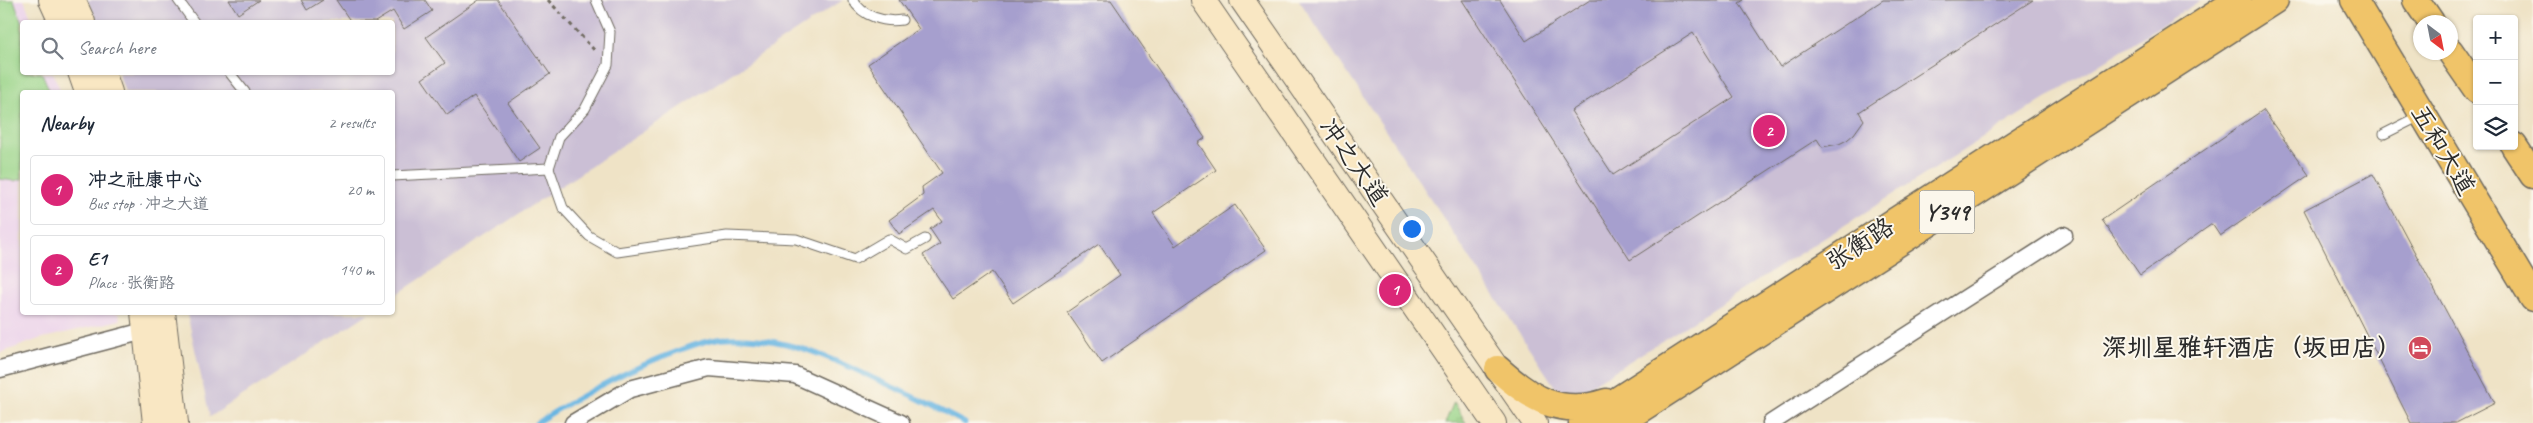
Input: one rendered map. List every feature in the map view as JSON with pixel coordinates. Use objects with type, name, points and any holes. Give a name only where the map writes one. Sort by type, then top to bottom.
[{"type":"main road","points":[[51,0],[60,20]]},
{"type":"main road","points":[[73,0],[82,20]]},
{"type":"main road","name":"冲之大道","points":[[1202,0],[1494,423]]},
{"type":"main road","name":"冲之大道","points":[[1242,0],[1535,423]]},
{"type":"main road","name":"张衡路","points":[[1619,423],[1633,408],[2238,0]]},
{"type":"main road","name":"张衡路","points":[[1582,423],[1633,408],[2275,0]]},
{"type":"main road","name":"五和大道","points":[[2354,0],[2533,298]]},
{"type":"main road","points":[[2416,0],[2426,15]]},
{"type":"main road","points":[[2456,60],[2473,84]]},
{"type":"main road","points":[[81,75],[86,90]]},
{"type":"main road","points":[[103,75],[109,90]]},
{"type":"main road","points":[[2517,150],[2533,175]]},
{"type":"main road","points":[[164,315],[176,423]]},
{"type":"main road","points":[[143,322],[155,423]]},
{"type":"main road","points":[[1498,369],[1519,388],[1558,406],[1633,408]]},
{"type":"street","points":[[1771,423],[2064,235]]},
{"type":"street","points":[[0,369],[143,322]]},
{"type":"street","points":[[573,423],[630,389],[709,368],[796,375],[901,423]]},
{"type":"lane","points":[[178,0],[193,20]]},
{"type":"lane","points":[[596,0],[610,32],[608,65],[585,109],[559,137],[549,168],[563,208],[589,236],[617,252],[727,236],[796,239],[855,259],[889,239],[907,249],[925,239]]},
{"type":"lane","points":[[852,0],[872,17],[890,22],[902,20]]},
{"type":"lane","points":[[231,75],[240,90]]},
{"type":"lane","points":[[2384,134],[2422,116]]},
{"type":"lane","points":[[395,176],[549,168]]},
{"type":"path","points":[[548,0],[608,65]]},
{"type":"shaded area","points":[[0,0],[24,0],[32,20],[20,20],[20,75],[54,75],[60,90],[20,90],[20,315],[119,315],[120,320],[39,339],[0,353]]},
{"type":"shaded area","points":[[87,0],[843,0],[395,296],[395,90],[124,90],[119,75],[395,75],[395,20],[97,20]]},
{"type":"shaded area","points":[[1299,0],[2201,0],[1565,402]]},
{"type":"shaded area","points":[[188,315],[366,315],[210,417]]},
{"type":"green space","points":[[0,0],[14,0],[21,20],[20,75],[43,75],[49,90],[20,90],[20,180],[14,181],[0,179]]},
{"type":"green space","points":[[1454,402],[1466,423],[1445,423]]},
{"type":"building","points":[[229,0],[259,0],[238,14]]},
{"type":"building","points":[[301,0],[323,0],[307,10]]},
{"type":"building","points":[[336,0],[425,0],[432,11],[404,29],[393,11],[378,20],[350,20]]},
{"type":"building","points":[[479,0],[498,0],[550,74],[508,103],[540,148],[519,162],[474,96],[447,115],[422,79],[445,63],[426,37]]},
{"type":"building","points":[[899,0],[1111,0],[1205,138],[1198,143],[1216,170],[1153,213],[1175,246],[1235,205],[1266,250],[1102,363],[1067,312],[1120,275],[1099,244],[1013,303],[992,272],[953,299],[923,255],[940,244],[930,229],[942,221],[934,210],[899,234],[889,220],[923,195],[922,187],[942,173],[868,64],[919,29]]},
{"type":"building","points":[[1462,0],[1500,0],[1526,41],[1590,0],[1744,0],[1739,3],[1780,67],[1883,0],[2033,0],[1859,112],[1864,120],[1847,140],[1839,144],[1822,147],[1817,139],[1630,260]],"holes":[[[1693,33],[1734,97],[1613,175],[1571,111]]]},
{"type":"building","points":[[2263,110],[2309,175],[2220,236],[2212,224],[2140,275],[2102,220]]},
{"type":"building","name":"深圳星雅轩酒店（坂田店）","points":[[2373,174],[2495,403],[2456,423],[2411,423],[2304,210]]},
{"type":"waterway","points":[[536,423],[588,392],[659,358],[697,344],[729,338],[767,340],[821,355],[931,405],[965,423]]},
{"type":"place","name":"E1","points":[[1769,131]]},
{"type":"place","name":"冲之社康中心","points":[[1395,290]]},
{"type":"place","name":"深圳星雅轩酒店（坂田店）","points":[[2420,348]]}]
